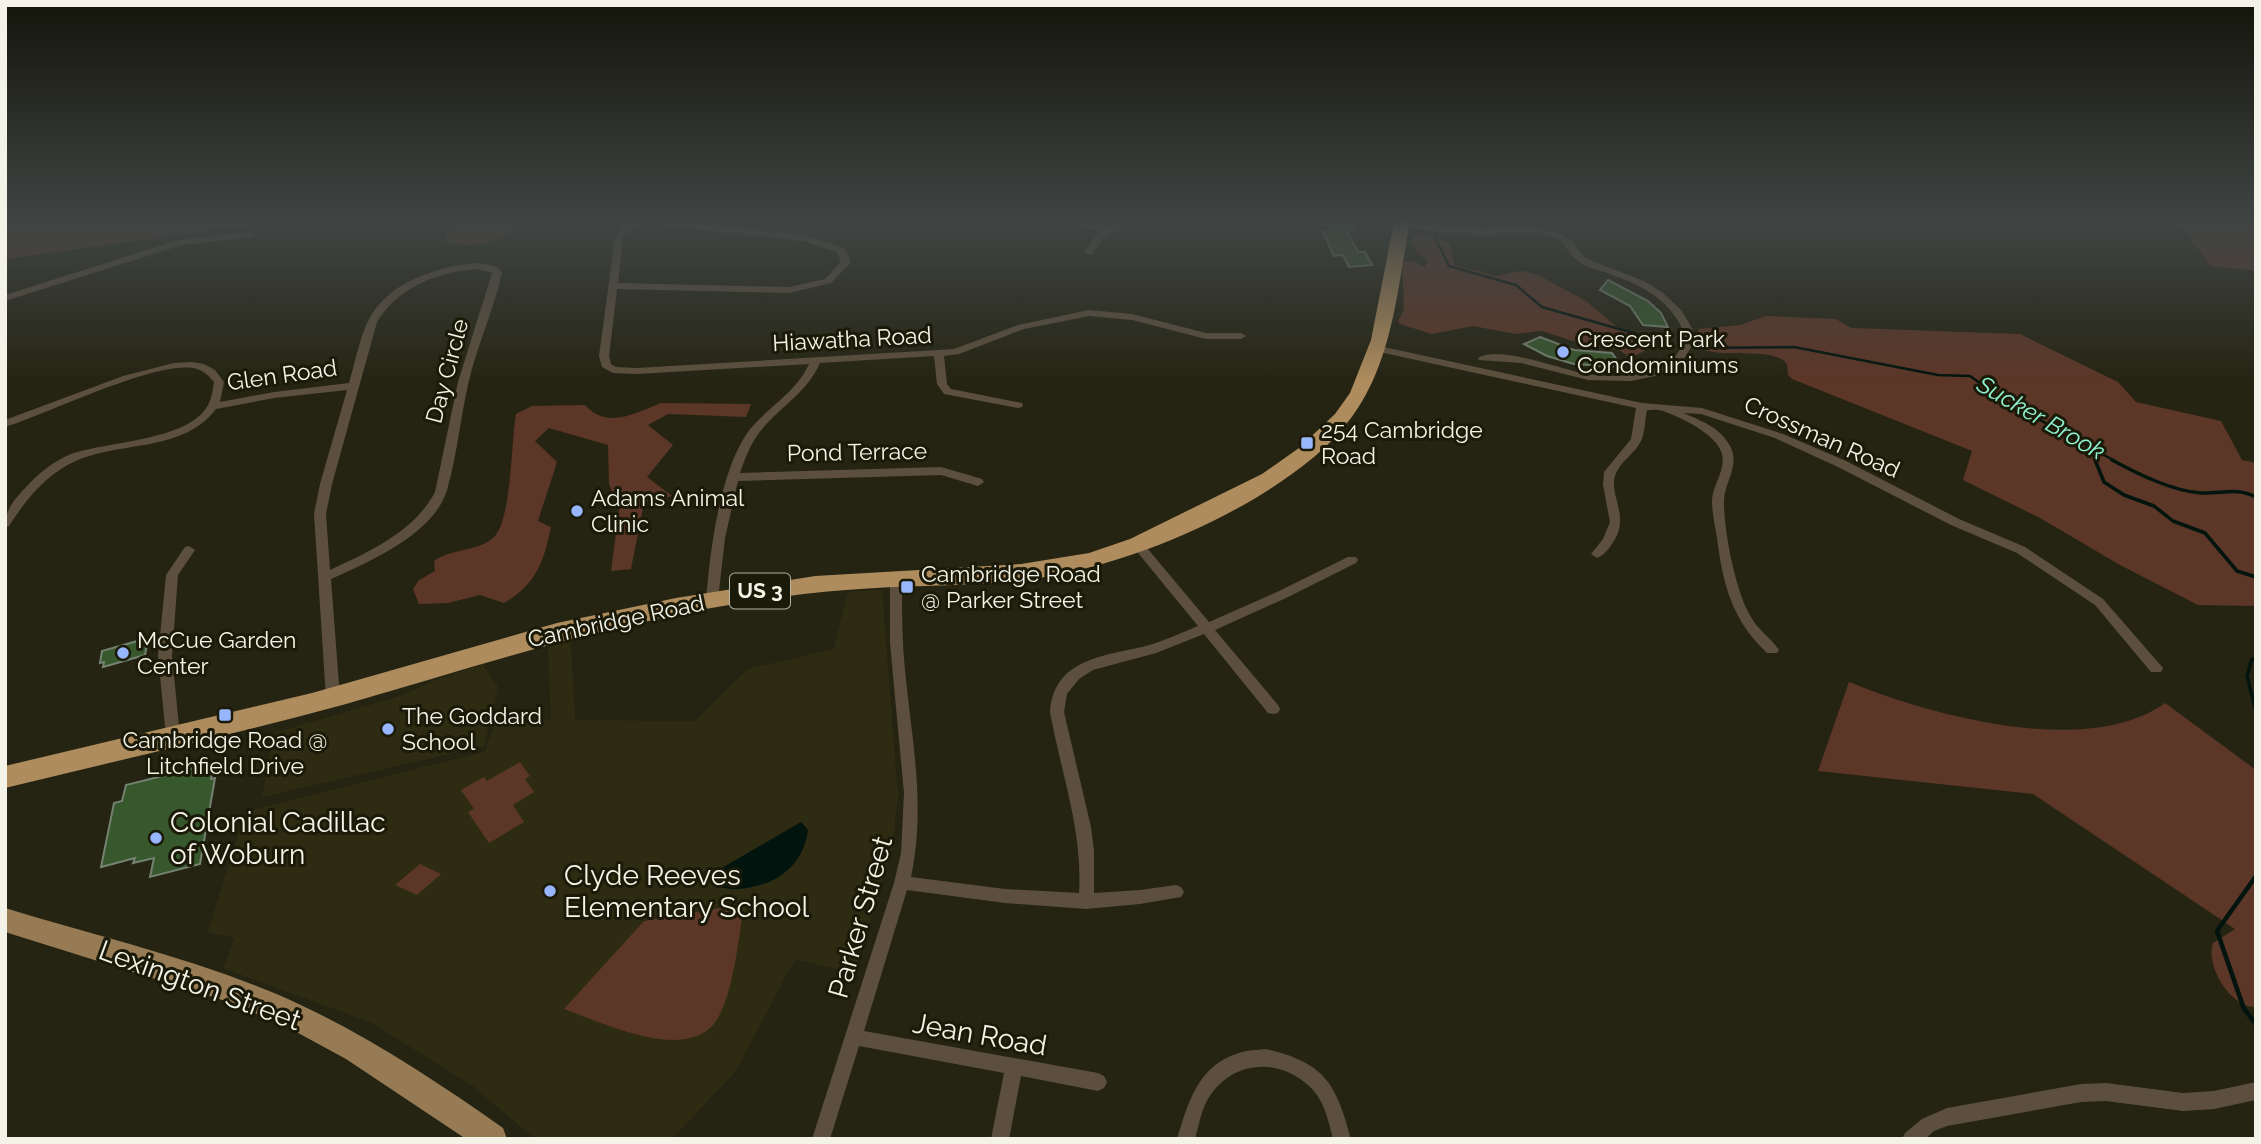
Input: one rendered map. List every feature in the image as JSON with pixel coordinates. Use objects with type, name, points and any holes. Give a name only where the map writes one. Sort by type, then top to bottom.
[{"type":"highway","name":"Cambridge Road","points":[[5,777],[333,698],[546,635],[712,600],[804,585],[1043,570],[1089,561],[1138,545],[1226,503],[1303,455],[1351,407],[1370,376],[1379,349],[1392,276]]},
{"type":"main road","name":"Lexington Street","points":[[5,919],[174,970],[267,1003],[348,1043],[406,1077],[492,1139]]},
{"type":"street","points":[[5,298],[76,275]]},
{"type":"street","name":"Day Circle","points":[[333,698],[322,502],[372,322],[390,297],[409,285],[438,275]]},
{"type":"street","name":"Day Circle","points":[[325,578],[418,524],[435,508],[441,492],[463,382],[496,275]]},
{"type":"street","name":"Hiawatha Road","points":[[614,275],[604,356],[606,365],[611,369],[637,371],[939,353],[963,350],[1042,321],[1088,313],[1132,317],[1206,336],[1241,336]]},
{"type":"street","points":[[612,286],[789,290],[824,282],[834,275]]},
{"type":"street","points":[[1483,358],[1521,360],[1578,377],[1628,379],[1670,367],[1684,354],[1687,337],[1681,318],[1660,295],[1622,275]]},
{"type":"street","name":"Crossman Road","points":[[1379,349],[1642,406],[1702,411],[1779,436],[1842,464],[1955,522],[2021,550],[2099,602],[2156,668]]},
{"type":"street","points":[[939,353],[941,383],[946,391],[958,396],[1018,405]]},
{"type":"street","points":[[712,600],[734,477],[741,454],[751,436],[810,374],[816,360]]},
{"type":"street","points":[[5,424],[152,371],[178,366],[201,367],[215,375],[219,385],[214,406],[198,422],[179,432],[97,450],[62,463],[32,487],[5,523]]},
{"type":"street","name":"Glen Road","points":[[214,406],[274,395],[355,386]]},
{"type":"street","points":[[1597,554],[1610,541],[1616,525],[1610,472],[1636,440],[1642,406]]},
{"type":"street","points":[[1663,409],[1700,425],[1726,447],[1729,464],[1719,491],[1718,504],[1734,599],[1747,627],[1772,650]]},
{"type":"street","name":"Pond Terrace","points":[[734,477],[941,471],[978,482]]},
{"type":"street","points":[[1138,545],[1204,630],[1273,709]]},
{"type":"street","points":[[173,736],[165,656],[172,577],[189,550]]},
{"type":"street","points":[[1086,902],[1089,848],[1058,717],[1061,692],[1074,676],[1088,666],[1134,656],[1204,630],[1275,600],[1352,560]]},
{"type":"street","name":"Parker Street","points":[[821,1139],[902,883],[911,840],[910,752],[896,643],[896,579]]},
{"type":"street","points":[[902,883],[1041,901],[1086,902],[1176,892]]},
{"type":"street","name":"Jean Road","points":[[852,1037],[1098,1082]]},
{"type":"street","points":[[1186,1139],[1192,1113],[1205,1088],[1231,1063],[1252,1055],[1282,1061],[1320,1084],[1334,1107],[1342,1139]]},
{"type":"street","points":[[1000,1139],[1014,1068]]},
{"type":"street","points":[[1911,1139],[1928,1125],[1947,1117],[2081,1093],[2106,1092],[2196,1101],[2231,1098],[2256,1091]]},
{"type":"shaded area","points":[[1403,275],[1538,275],[1586,301],[1617,327],[1647,340],[1648,349],[1631,358],[1619,350],[1579,343],[1542,331],[1516,334],[1473,326],[1432,334],[1400,324],[1398,321],[1404,310]]},
{"type":"shaded area","points":[[1766,316],[1836,319],[1851,328],[2020,334],[2118,382],[2136,402],[2221,421],[2242,460],[2256,463],[2256,606],[2198,605],[2120,565],[2040,518],[1963,480],[1972,451],[1792,379],[1788,375],[1787,364],[1780,358],[1759,354],[1721,353],[1700,348],[1698,329],[1740,325]]},
{"type":"shaded area","points":[[661,403],[751,404],[746,417],[668,414],[648,425],[673,445],[647,477],[672,496],[644,503],[631,569],[611,571],[619,509],[609,484],[608,445],[549,428],[535,441],[557,462],[538,521],[551,527],[545,551],[531,580],[504,603],[480,595],[448,603],[419,604],[413,589],[419,580],[435,571],[434,561],[488,542],[500,528],[508,497],[516,414],[532,406],[585,405],[594,413],[612,418],[632,415]]},
{"type":"shaded area","name":"Clyde Reeves Elementary School","points":[[882,590],[898,796],[892,849],[854,973],[795,959],[735,1072],[672,1139],[535,1139],[473,1086],[372,1023],[223,968],[235,938],[208,932],[245,812],[485,752],[494,725],[551,719],[548,647],[571,642],[575,720],[695,721],[748,669],[834,649],[848,592]]},
{"type":"shaded area","name":"The Goddard School","points":[[483,665],[498,687],[484,746],[262,797],[274,733],[401,696],[440,678]]},
{"type":"shaded area","points":[[1849,682],[1883,695],[1964,718],[2052,730],[2094,728],[2132,720],[2165,703],[2252,767],[2256,771],[2255,1007],[2246,1005],[2229,993],[2216,973],[2213,962],[2213,943],[2235,929],[2033,794],[1818,771]]},
{"type":"shaded area","points":[[520,762],[530,776],[525,779],[534,792],[513,805],[524,822],[489,843],[468,812],[474,809],[461,790],[484,777],[487,781]]},
{"type":"shaded area","points":[[801,822],[808,830],[800,854],[785,872],[775,879],[739,889],[723,888],[713,882],[711,878],[715,872]]},
{"type":"shaded area","points":[[420,864],[441,874],[417,895],[395,885]]},
{"type":"shaded area","points":[[744,904],[726,1001],[713,1025],[699,1035],[681,1040],[640,1035],[564,1009],[644,921]]},
{"type":"building","name":"Crescent Park Condominiums","points":[[1608,280],[1648,301],[1661,313],[1668,327],[1643,325],[1630,306],[1600,290]]},
{"type":"building","name":"Crescent Park Condominiums","points":[[1540,337],[1574,350],[1612,353],[1622,367],[1574,364],[1547,356],[1524,344]]},
{"type":"building","name":"McCue Garden Center","points":[[148,638],[145,655],[103,667],[104,662],[100,663],[102,651]]},
{"type":"building","name":"Colonial Cadillac of Woburn","points":[[214,763],[211,779],[215,778],[200,864],[150,877],[154,858],[133,863],[135,858],[101,867],[114,803],[122,801],[126,785]]},
{"type":"waterway","name":"Sucker Brook","points":[[1482,275],[1516,285],[1542,307],[1672,344]]},
{"type":"waterway","name":"Sucker Brook","points":[[1695,348],[1794,347],[1938,375],[1970,376],[2007,402],[2090,447]]},
{"type":"waterway","name":"Sucker Brook","points":[[2090,447],[2115,461]]},
{"type":"waterway","points":[[2090,447],[2096,461]]},
{"type":"waterway","points":[[2095,460],[2104,482],[2124,495],[2154,506],[2173,521],[2205,533],[2237,571],[2256,577]]},
{"type":"waterway","name":"Sucker Brook","points":[[2112,460],[2144,476],[2190,492],[2236,492],[2256,497]]},
{"type":"waterway","points":[[2256,659],[2252,659],[2247,676],[2256,711]]},
{"type":"waterway","points":[[2256,876],[2217,931],[2244,1009],[2256,1024]]},
{"type":"place","name":"Crescent Park Condominiums","points":[[1563,352]]},
{"type":"place","name":"254 Cambridge Road","points":[[1307,443]]},
{"type":"place","name":"Adams Animal Clinic","points":[[577,511]]},
{"type":"place","name":"Cambridge Road @ Parker Street","points":[[907,587]]},
{"type":"place","name":"McCue Garden Center","points":[[123,653]]},
{"type":"place","name":"Cambridge Road @ Litchfield Drive","points":[[225,715]]},
{"type":"place","name":"The Goddard School","points":[[388,729]]},
{"type":"place","name":"Colonial Cadillac of Woburn","points":[[156,838]]},
{"type":"place","name":"Clyde Reeves Elementary School","points":[[550,891]]}]
